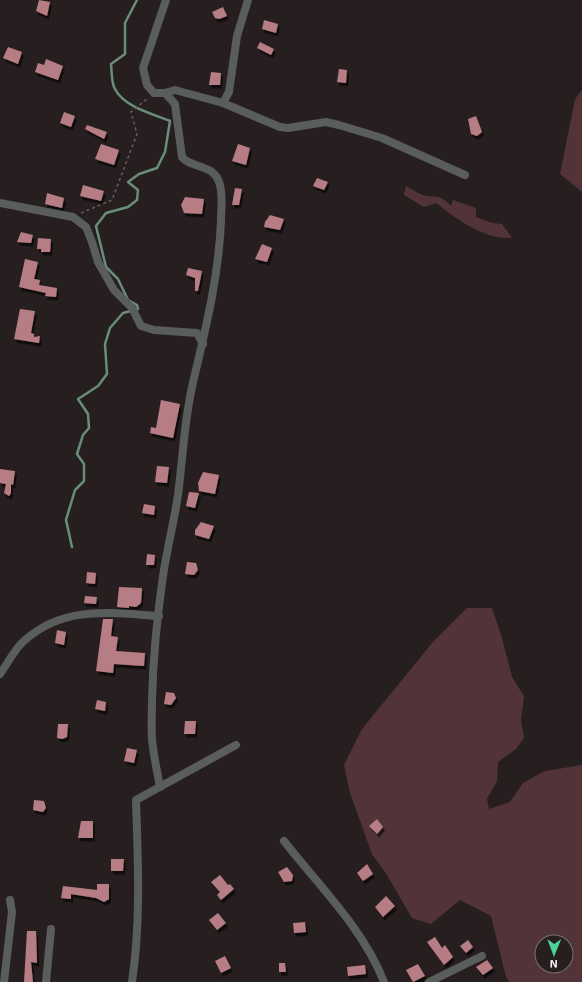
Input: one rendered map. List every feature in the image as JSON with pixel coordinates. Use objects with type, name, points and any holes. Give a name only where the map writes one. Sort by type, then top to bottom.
[{"type":"street","points":[[166,0],[143,68],[147,85],[154,93],[165,93],[175,90],[187,92],[223,103],[280,127],[288,128],[326,122],[339,125],[382,138],[465,175]]},
{"type":"street","points":[[223,103],[229,92],[237,36],[248,0]]},
{"type":"street","points":[[160,786],[152,738],[153,684],[163,576],[178,496],[185,430],[194,374],[203,344],[214,291],[220,241],[220,184],[217,177],[210,170],[184,160],[182,157],[175,104],[165,93]]},
{"type":"street","points":[[0,203],[73,217],[86,228],[98,262],[114,290],[132,308],[141,326],[154,330],[197,333],[203,344]]},
{"type":"street","points":[[0,674],[24,640],[47,625],[66,616],[98,612],[159,616]]},
{"type":"street","points":[[132,982],[138,916],[136,800],[236,745]]},
{"type":"street","points":[[284,840],[311,876],[344,913],[375,960],[384,982]]},
{"type":"street","points":[[4,982],[12,912],[10,900]]},
{"type":"street","points":[[46,982],[51,929]]},
{"type":"street","points":[[429,982],[482,956]]},
{"type":"path","points":[[73,217],[94,206],[112,200],[137,134],[131,112],[154,93]]},
{"type":"shaded area","points":[[582,90],[582,195],[581,191],[560,174],[575,99]]},
{"type":"shaded area","points":[[406,186],[423,195],[440,197],[451,206],[453,200],[476,208],[476,217],[492,223],[502,224],[512,238],[481,232],[462,222],[436,203],[424,207],[404,195]]},
{"type":"shaded area","points":[[467,608],[492,608],[502,638],[512,677],[524,696],[521,720],[524,738],[516,749],[498,762],[497,781],[487,799],[489,809],[510,802],[523,783],[545,771],[582,765],[582,982],[509,982],[506,977],[491,916],[460,900],[431,924],[412,918],[387,875],[372,854],[350,793],[344,765],[362,729],[432,643]]},
{"type":"building","points":[[39,0],[50,2],[47,16],[36,11]]},
{"type":"building","points":[[223,7],[227,16],[219,19],[215,18],[212,12]]},
{"type":"building","points":[[264,20],[278,24],[276,33],[262,29]]},
{"type":"building","points":[[260,42],[274,49],[271,55],[257,48]]},
{"type":"building","points":[[8,47],[22,52],[18,64],[3,58]]},
{"type":"building","points":[[46,59],[63,66],[58,80],[35,72],[38,63],[44,65]]},
{"type":"building","points":[[339,69],[347,70],[346,83],[337,82]]},
{"type":"building","points":[[211,72],[221,73],[220,85],[209,85]]},
{"type":"building","points":[[64,112],[75,116],[71,127],[60,123]]},
{"type":"building","points":[[476,116],[482,132],[477,136],[471,134],[468,119]]},
{"type":"building","points":[[87,125],[107,132],[104,139],[85,129]]},
{"type":"building","points":[[101,144],[119,150],[114,165],[95,159]]},
{"type":"building","points":[[238,144],[250,148],[246,165],[232,161]]},
{"type":"building","points":[[317,178],[328,182],[324,190],[313,186]]},
{"type":"building","points":[[83,185],[104,191],[101,201],[80,196]]},
{"type":"building","points":[[235,188],[242,189],[239,205],[232,205]]},
{"type":"building","points":[[47,193],[64,198],[62,208],[45,204]]},
{"type":"building","points":[[185,197],[204,199],[202,214],[184,213],[181,205]]},
{"type":"building","points":[[270,215],[284,219],[280,230],[264,227],[265,222]]},
{"type":"building","points":[[21,232],[33,235],[31,243],[17,242]]},
{"type":"building","points":[[38,238],[51,239],[50,252],[41,252],[41,249],[37,249]]},
{"type":"building","points":[[262,244],[272,248],[267,262],[255,259]]},
{"type":"building","points":[[25,259],[38,262],[34,279],[40,280],[39,285],[57,288],[56,297],[45,296],[46,293],[19,287]]},
{"type":"building","points":[[188,268],[202,271],[198,291],[195,291],[195,278],[186,275]]},
{"type":"building","points":[[20,309],[35,311],[31,333],[34,334],[34,337],[40,336],[39,343],[14,339]]},
{"type":"building","points":[[161,400],[180,404],[173,438],[150,433],[151,427],[156,428]]},
{"type":"building","points":[[157,466],[169,467],[167,483],[155,482]]},
{"type":"building","points":[[0,469],[15,471],[13,485],[11,484],[11,493],[9,496],[4,493],[6,484],[0,483]]},
{"type":"building","points":[[203,472],[219,475],[215,494],[199,491],[198,483]]},
{"type":"building","points":[[189,492],[199,493],[195,508],[186,506]]},
{"type":"building","points":[[144,504],[155,506],[154,515],[142,513]]},
{"type":"building","points":[[201,522],[214,526],[209,539],[195,535],[195,530]]},
{"type":"building","points":[[147,554],[155,555],[154,565],[146,565]]},
{"type":"building","points":[[187,562],[196,563],[198,570],[194,575],[185,574]]},
{"type":"building","points":[[87,572],[96,573],[95,584],[86,583]]},
{"type":"building","points":[[119,587],[142,588],[141,603],[136,607],[117,607]]},
{"type":"building","points":[[85,596],[97,597],[96,604],[84,603]]},
{"type":"building","points":[[103,619],[113,619],[111,636],[118,637],[116,651],[145,653],[144,666],[114,664],[113,673],[96,671]]},
{"type":"building","points":[[57,630],[66,632],[64,645],[55,643]]},
{"type":"building","points":[[166,692],[174,693],[176,698],[171,705],[164,704]]},
{"type":"building","points":[[97,700],[106,702],[105,711],[95,709]]},
{"type":"building","points":[[185,721],[196,721],[195,734],[184,734]]},
{"type":"building","points":[[58,724],[68,724],[67,737],[62,739],[57,738]]},
{"type":"building","points":[[127,748],[137,750],[134,763],[124,761]]},
{"type":"building","points":[[34,800],[44,801],[46,808],[43,812],[33,810]]},
{"type":"building","points":[[377,819],[383,827],[377,834],[369,826]]},
{"type":"building","points":[[81,821],[93,821],[93,838],[78,838]]},
{"type":"building","points":[[111,859],[124,859],[123,871],[111,871]]},
{"type":"building","points":[[367,864],[373,874],[363,881],[357,873]]},
{"type":"building","points":[[287,867],[293,875],[292,881],[284,882],[278,872]]},
{"type":"building","points":[[220,875],[228,885],[230,884],[234,889],[221,900],[217,895],[220,892],[211,882]]},
{"type":"building","points":[[97,884],[109,884],[109,899],[104,902],[96,898],[71,894],[71,899],[61,898],[63,886],[97,890]]},
{"type":"building","points":[[386,896],[395,906],[383,917],[375,907]]},
{"type":"building","points":[[218,913],[226,923],[217,930],[209,920]]},
{"type":"building","points":[[305,922],[306,932],[294,933],[293,923]]},
{"type":"building","points":[[27,931],[36,931],[37,963],[31,962],[33,982],[24,982]]},
{"type":"building","points":[[435,937],[442,948],[445,945],[453,957],[444,965],[427,942]]},
{"type":"building","points":[[468,940],[473,947],[466,953],[460,946]]},
{"type":"building","points":[[225,956],[231,968],[221,973],[215,961]]},
{"type":"building","points":[[487,960],[493,968],[483,975],[476,967]]},
{"type":"building","points":[[279,963],[285,963],[286,972],[279,972]]},
{"type":"building","points":[[418,964],[425,976],[413,982],[406,970]]},
{"type":"building","points":[[365,965],[366,974],[348,976],[347,967]]},
{"type":"waterway","points":[[72,547],[66,520],[75,490],[84,481],[84,464],[77,454],[83,435],[89,428],[88,414],[78,399],[98,386],[107,374],[105,344],[110,328],[123,313],[138,309],[137,305],[128,300],[118,279],[106,267],[96,226],[106,213],[128,207],[137,200],[138,190],[128,182],[139,174],[157,168],[165,152],[170,121],[148,113],[125,101],[119,95],[113,83],[111,64],[125,54],[125,23],[137,0]]}]
